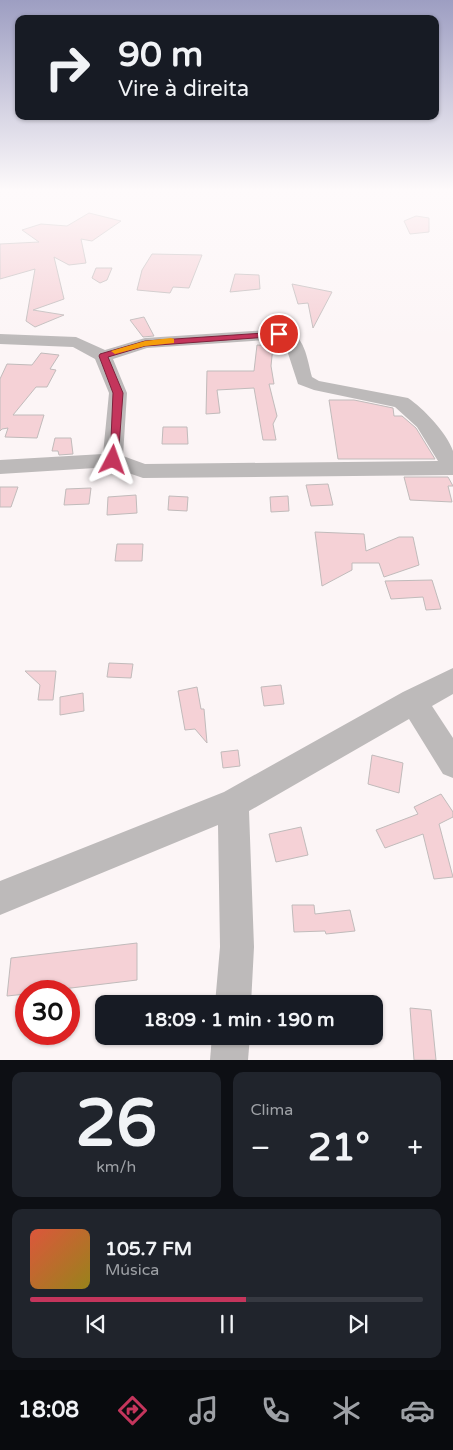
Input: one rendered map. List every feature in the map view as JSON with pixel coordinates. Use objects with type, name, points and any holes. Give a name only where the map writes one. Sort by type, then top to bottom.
[{"type":"street","points":[[104,356],[145,343],[284,334],[292,339],[303,378],[306,381],[401,402],[408,406],[419,417],[453,468]]},
{"type":"street","points":[[0,339],[76,342],[104,356],[118,393],[113,460]]},
{"type":"street","points":[[0,467],[113,460],[143,471],[453,468]]},
{"type":"street","points":[[0,898],[234,802],[453,680]]},
{"type":"street","points":[[413,701],[453,764]]},
{"type":"street","points":[[234,802],[233,849],[237,948],[234,995]]},
{"type":"street","points":[[229,1060],[230,1045]]},
{"type":"building","points":[[82,241],[86,263],[69,265],[54,257],[64,299],[33,310],[64,315],[35,327],[26,321],[35,269],[0,279],[0,244]]},
{"type":"building","points":[[152,254],[202,255],[189,288],[173,287],[170,293],[137,290],[142,270]]},
{"type":"building","points":[[96,268],[112,268],[107,280],[100,283],[92,278]]},
{"type":"building","points":[[235,274],[259,275],[260,289],[230,292]]},
{"type":"building","points":[[292,284],[332,292],[313,328],[308,303],[298,304]]},
{"type":"building","points":[[144,317],[154,336],[143,337],[130,320]]},
{"type":"building","points":[[257,345],[273,346],[271,366],[274,384],[269,384],[277,416],[273,424],[276,440],[263,440],[254,388],[217,390],[220,413],[206,414],[207,371],[254,371]]},
{"type":"building","points":[[41,353],[59,355],[50,369],[56,370],[47,387],[36,387],[13,415],[44,415],[37,438],[5,437],[8,428],[0,431],[0,379],[7,364],[32,365]]},
{"type":"building","points":[[329,400],[354,400],[393,408],[394,416],[402,416],[416,428],[435,459],[338,459]]},
{"type":"building","points":[[163,427],[187,427],[188,444],[162,444]]},
{"type":"building","points":[[55,438],[71,438],[73,454],[59,455],[58,451],[52,451]]},
{"type":"building","points":[[404,477],[448,477],[453,486],[448,486],[452,502],[410,500]]},
{"type":"building","points":[[328,484],[333,505],[311,506],[306,485]]},
{"type":"building","points":[[0,487],[18,487],[11,507],[0,507]]},
{"type":"building","points":[[91,488],[89,504],[64,505],[66,489]]},
{"type":"building","points":[[136,495],[137,513],[107,515],[108,497]]},
{"type":"building","points":[[169,496],[188,497],[187,511],[168,510]]},
{"type":"building","points":[[288,496],[289,511],[271,512],[270,497]]},
{"type":"building","points":[[315,532],[364,534],[366,551],[399,537],[413,537],[419,565],[384,577],[379,563],[352,563],[352,570],[322,586]]},
{"type":"building","points":[[117,544],[143,544],[142,561],[115,561]]},
{"type":"building","points":[[432,580],[441,609],[426,610],[423,597],[391,599],[385,581]]},
{"type":"building","points":[[109,663],[133,664],[131,678],[107,677]]},
{"type":"building","points":[[25,671],[56,671],[53,700],[38,700],[40,685]]},
{"type":"building","points":[[281,685],[284,704],[264,706],[261,687]]},
{"type":"building","points":[[197,687],[201,709],[204,709],[207,743],[195,729],[185,730],[178,691]]},
{"type":"building","points":[[83,693],[84,711],[60,715],[60,697]]},
{"type":"building","points":[[238,750],[240,766],[223,768],[221,752]]},
{"type":"building","points":[[372,755],[403,763],[399,793],[368,784]]},
{"type":"building","points":[[441,794],[453,812],[453,817],[439,824],[453,877],[434,879],[423,834],[385,848],[376,830],[418,814],[414,807]]},
{"type":"building","points":[[301,827],[308,855],[276,862],[269,834]]},
{"type":"building","points":[[292,905],[314,905],[315,914],[350,910],[355,931],[326,934],[325,931],[294,932]]},
{"type":"building","points":[[137,943],[137,980],[80,987],[80,980],[15,980],[15,995],[7,996],[11,958]]},
{"type":"building","points":[[410,1008],[431,1010],[436,1060],[414,1060]]},
{"type":"slow traffic","points":[[115,351],[145,343],[171,341]]},
{"type":"route","points":[[113,460],[118,393],[104,356],[145,343],[279,334]]}]
